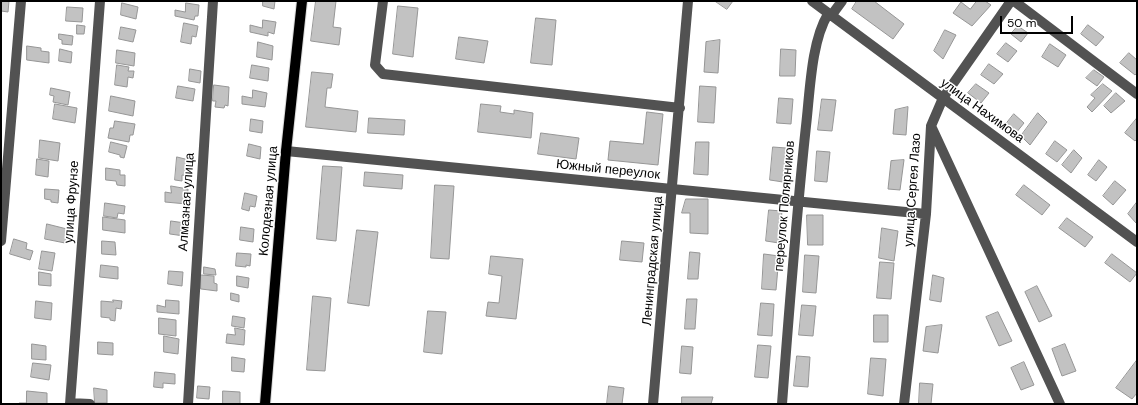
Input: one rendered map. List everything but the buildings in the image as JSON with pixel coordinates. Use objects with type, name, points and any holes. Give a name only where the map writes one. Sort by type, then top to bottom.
[{"type":"main road","name":"Колодезная улица","points":[[266,404],[286,151],[302,1]]},
{"type":"street","points":[[1,240],[21,1]]},
{"type":"street","name":"улица Фрунзе","points":[[70,404],[100,1]]},
{"type":"street","name":"Алмазная улица","points":[[188,404],[213,1]]},
{"type":"street","points":[[383,1],[375,65],[383,74],[680,108]]},
{"type":"street","name":"Ленинградская улица","points":[[653,404],[680,108],[688,1]]},
{"type":"street","name":"улица Нахимова","points":[[812,1],[1137,242]]},
{"type":"street","name":"переулок Полярников","points":[[782,404],[798,201],[815,49],[819,32],[830,15],[842,1]]},
{"type":"street","name":"улица Сергея Лазо","points":[[904,404],[926,214],[931,126],[943,98],[1011,1]]},
{"type":"street","points":[[1014,1],[1137,94]]},
{"type":"street","points":[[931,126],[1060,404]]},
{"type":"street","name":"Южный переулок","points":[[286,151],[926,214]]},
{"type":"street","points":[[70,404],[90,404]]}]
